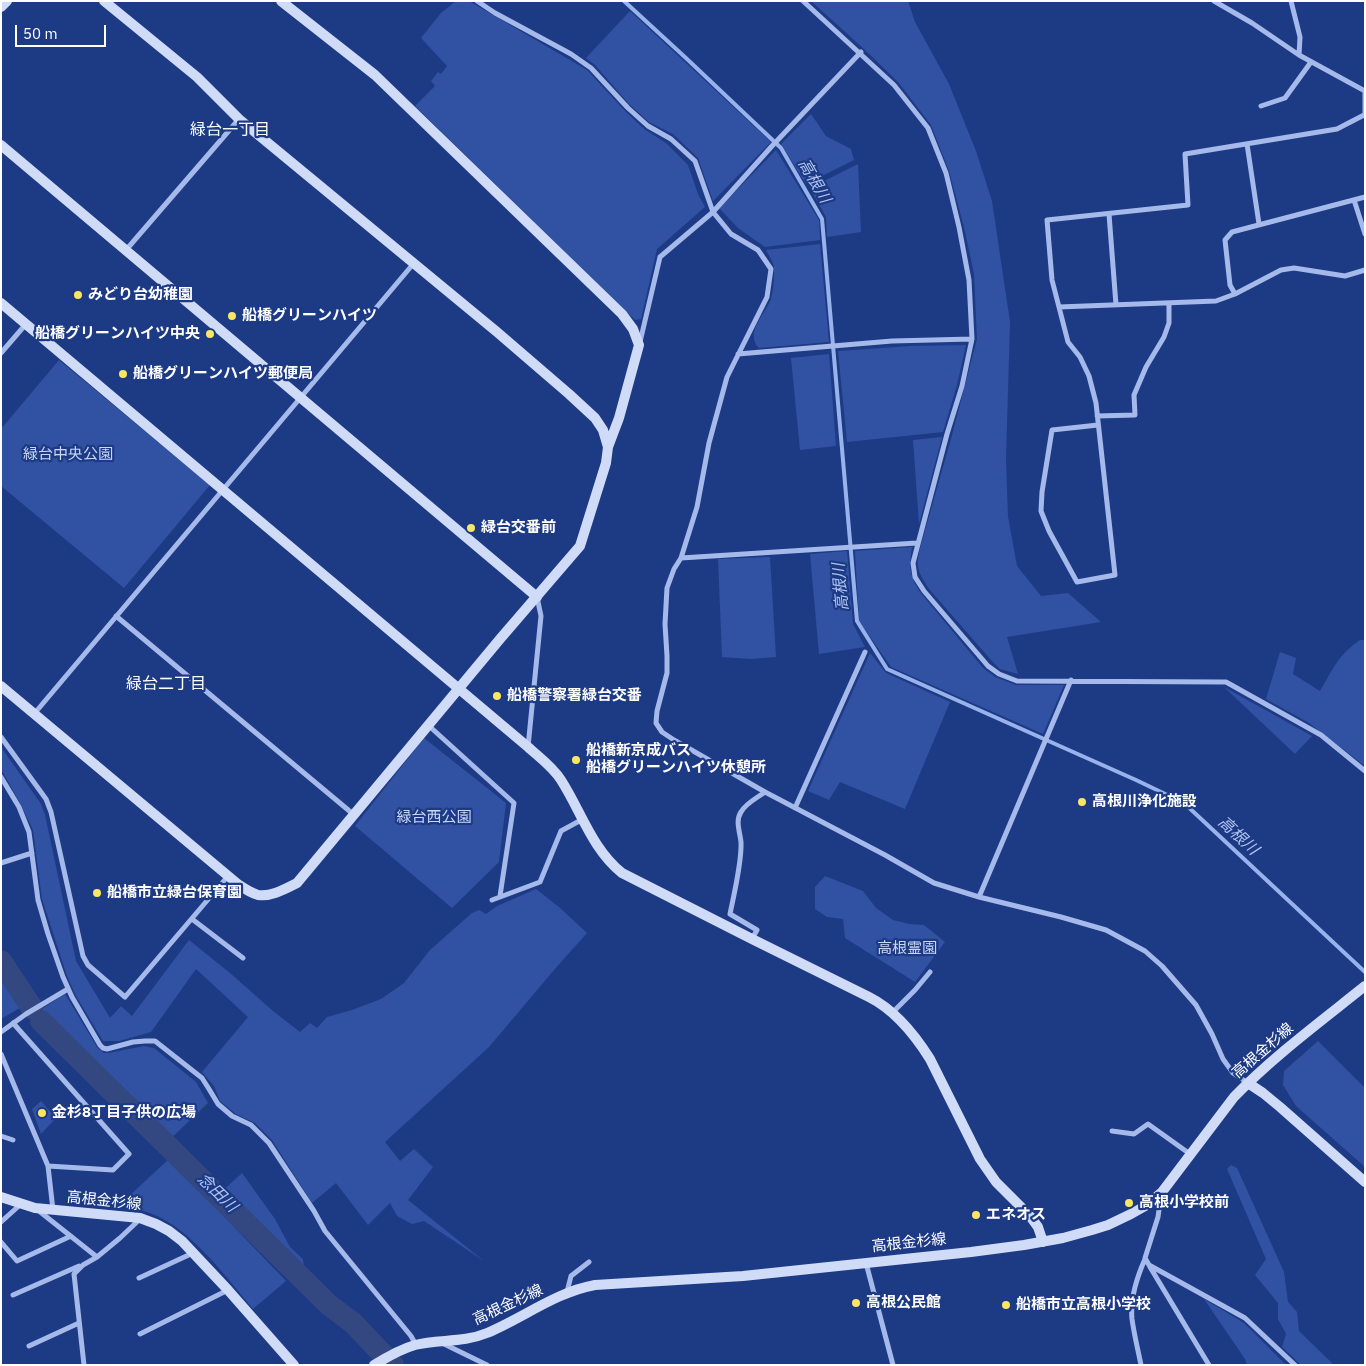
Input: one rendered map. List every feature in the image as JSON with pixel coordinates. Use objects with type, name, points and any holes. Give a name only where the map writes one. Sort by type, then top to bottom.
[{"type":"street","points":[[1,7],[7,1]]},
{"type":"street","points":[[104,1],[117,5],[240,119],[497,332],[589,412],[603,430],[608,447]]},
{"type":"street","points":[[281,1],[375,75],[622,314],[633,329],[639,345]]},
{"type":"street","points":[[477,1],[494,13],[586,64],[648,126],[671,139],[695,161],[713,212],[731,234],[758,250],[771,269],[767,297],[727,377],[710,443],[697,507],[681,558],[674,568],[667,588],[665,624],[667,673],[657,711],[656,723],[662,732],[765,792],[934,883],[979,897],[1106,930],[1145,951],[1162,966],[1196,1005],[1223,1059],[1233,1073],[1264,1093],[1365,1182]]},
{"type":"street","points":[[803,1],[894,84],[928,128],[946,173],[960,227],[969,280],[972,339],[962,386],[947,434],[913,563],[915,577],[924,591],[988,666],[999,674],[1016,680],[1226,682],[1321,735],[1365,771]]},
{"type":"street","points":[[1098,425],[1052,430],[1042,492],[1041,511],[1049,531],[1077,582],[1115,575],[1096,402],[1089,376],[1080,357],[1068,342],[1058,307],[1052,280],[1047,220],[1188,205],[1185,154],[1337,129],[1365,116],[1365,92],[1298,55],[1252,23],[1214,1]]},
{"type":"street","points":[[1291,1],[1300,37],[1298,55]]},
{"type":"street","points":[[1,686],[239,885],[256,894],[265,895],[280,891],[297,883],[580,546],[606,463],[608,447],[619,418],[660,257],[713,212],[778,139],[860,52]]},
{"type":"street","points":[[1261,106],[1285,98],[1311,62]]},
{"type":"street","points":[[126,250],[240,119]]},
{"type":"street","points":[[1247,144],[1259,224]]},
{"type":"street","points":[[1,145],[537,597],[541,616],[528,747]]},
{"type":"street","points":[[1235,294],[1230,285],[1225,240],[1232,232],[1365,197]]},
{"type":"street","points":[[1354,200],[1365,234]]},
{"type":"street","points":[[1109,214],[1116,305]]},
{"type":"street","points":[[34,714],[414,263]]},
{"type":"street","points":[[1058,307],[1216,301],[1235,294],[1282,270],[1294,268],[1345,276],[1365,270]]},
{"type":"street","points":[[1,303],[528,747],[560,778],[601,851],[611,864],[622,872],[752,939],[876,1000],[892,1013],[922,1046],[980,1158],[996,1182],[1030,1216],[1038,1227],[1043,1242]]},
{"type":"street","points":[[1098,416],[1135,415],[1134,395],[1146,367],[1164,337],[1169,323],[1169,303]]},
{"type":"street","points":[[1,354],[26,324]]},
{"type":"street","points":[[738,354],[892,341],[972,339]]},
{"type":"street","points":[[681,558],[917,543]]},
{"type":"street","points":[[116,616],[353,814]]},
{"type":"street","points":[[795,808],[865,652]]},
{"type":"street","points":[[979,897],[1070,680]]},
{"type":"street","points":[[428,725],[514,803],[500,896]]},
{"type":"street","points":[[1,737],[46,800],[51,812],[82,956],[88,965],[125,997],[228,876]]},
{"type":"street","points":[[1,777],[19,807],[29,832],[38,900],[68,989],[103,1048],[107,1049],[133,1042],[155,1041],[202,1078],[218,1104],[232,1116],[251,1125],[269,1143],[314,1211],[324,1231],[411,1336],[412,1347]]},
{"type":"street","points":[[752,939],[757,930],[730,914],[740,856],[741,842],[738,825],[741,812],[765,792]]},
{"type":"street","points":[[492,900],[540,882],[561,832],[583,819]]},
{"type":"street","points":[[1,863],[32,853]]},
{"type":"street","points":[[192,919],[243,958]]},
{"type":"street","points":[[892,1013],[930,972]]},
{"type":"street","name":"高根金杉線","points":[[374,1365],[412,1347],[472,1338],[487,1333],[567,1293],[584,1287],[743,1276],[971,1252],[1043,1242],[1078,1234],[1108,1224],[1147,1205],[1162,1192],[1169,1180],[1234,1097],[1270,1062],[1365,986]]},
{"type":"street","points":[[1,1032],[68,989]]},
{"type":"street","points":[[13,1024],[129,1154],[113,1170],[48,1166]]},
{"type":"street","points":[[1,1054],[48,1166],[53,1210]]},
{"type":"street","points":[[1112,1131],[1134,1134],[1148,1124],[1190,1154]]},
{"type":"street","points":[[1,1136],[13,1140]]},
{"type":"street","points":[[1141,1365],[1132,1317],[1134,1291],[1158,1217],[1162,1192]]},
{"type":"street","name":"高根金杉線","points":[[1,1197],[35,1208],[140,1218],[170,1231],[194,1253],[228,1290],[292,1364]]},
{"type":"street","points":[[1,1222],[22,1204]]},
{"type":"street","points":[[35,1208],[97,1257]]},
{"type":"street","points":[[13,1295],[83,1265],[97,1257],[140,1218]]},
{"type":"street","points":[[1,1242],[17,1261],[71,1236]]},
{"type":"street","points":[[139,1278],[194,1253]]},
{"type":"street","points":[[1145,1258],[1209,1365]]},
{"type":"street","points":[[567,1293],[571,1276],[589,1262]]},
{"type":"street","points":[[866,1263],[893,1365]]},
{"type":"street","points":[[83,1265],[74,1274],[84,1365]]},
{"type":"street","points":[[1150,1267],[1245,1318],[1295,1365]]},
{"type":"street","points":[[140,1334],[228,1290]]},
{"type":"street","points":[[29,1346],[79,1322]]},
{"type":"street","points":[[441,1342],[487,1365]]},
{"type":"green space","points":[[456,1],[469,1],[587,70],[644,129],[666,143],[688,165],[698,194],[705,207],[657,249],[641,319],[635,320],[415,106],[435,86],[431,81],[438,72],[441,74],[447,66],[421,38],[441,13]]},
{"type":"green space","points":[[811,1],[908,1],[915,22],[949,84],[976,151],[992,201],[1010,322],[1006,459],[1008,517],[1017,566],[1041,596],[1068,593],[1101,622],[1007,637],[1018,674],[1000,669],[991,660],[929,589],[921,576],[918,566],[922,541],[977,339],[974,274],[949,171],[931,125],[898,82]]},
{"type":"green space","points":[[630,11],[771,142],[713,201],[698,158],[673,134],[649,122],[629,104],[595,65],[586,58]]},
{"type":"green space","points":[[811,114],[826,136],[851,149],[854,160],[806,184],[781,144]]},
{"type":"green space","points":[[776,150],[819,220],[820,240],[765,247],[738,228],[719,208]]},
{"type":"green space","points":[[858,164],[861,232],[827,237],[826,217],[810,188]]},
{"type":"green space","points":[[820,244],[829,342],[759,348],[755,342],[755,330],[771,299],[774,282],[774,266],[766,250]]},
{"type":"green space","points":[[966,345],[957,385],[943,432],[847,442],[838,351],[911,346]]},
{"type":"green space","points":[[829,354],[836,446],[800,450],[791,358]]},
{"type":"green space","name":"緑台中央公園","points":[[59,360],[210,485],[124,588],[1,486],[1,429]]},
{"type":"green space","points":[[942,437],[919,524],[913,440]]},
{"type":"green space","points":[[912,547],[911,570],[920,592],[983,668],[995,677],[1016,685],[1064,685],[1043,734],[891,667],[859,621],[855,551]]},
{"type":"green space","points":[[847,551],[853,624],[865,647],[819,654],[810,554]]},
{"type":"green space","points":[[770,557],[776,657],[750,659],[722,657],[718,559]]},
{"type":"green space","points":[[1360,640],[1365,640],[1365,766],[1309,723],[1266,699],[1280,652],[1296,658],[1293,674],[1320,691],[1341,657]]},
{"type":"green space","points":[[870,653],[886,673],[950,702],[905,809],[840,782],[829,800],[808,791]]},
{"type":"green space","points":[[1224,687],[1312,736],[1295,754]]},
{"type":"green space","name":"緑台西公園","points":[[424,738],[506,803],[499,862],[452,908],[355,826]]},
{"type":"green space","points":[[1,747],[41,804],[45,815],[76,961],[110,1018],[121,1006],[132,1016],[189,940],[300,1032],[310,1023],[317,1028],[327,1017],[381,999],[404,983],[430,950],[472,913],[479,910],[486,914],[497,906],[536,889],[587,933],[489,1047],[385,1142],[400,1161],[414,1149],[433,1167],[408,1200],[484,1261],[424,1221],[412,1224],[397,1216],[390,1203],[368,1225],[336,1183],[312,1203],[272,1140],[255,1123],[236,1114],[220,1101],[214,1086],[202,1072],[248,1017],[196,969],[151,1032],[119,1041],[103,1041],[76,996],[67,976],[42,899],[33,830],[1,769]]},
{"type":"green space","name":"高根霊園","points":[[825,876],[863,891],[876,908],[893,920],[924,925],[945,942],[915,982],[845,938],[843,919],[827,917],[815,909],[815,887]]},
{"type":"green space","points":[[1,968],[25,1005],[1,1019]]},
{"type":"green space","points":[[65,994],[97,1047],[104,1053],[144,1046],[154,1048],[196,1082],[208,1103],[164,1145],[37,1012]]},
{"type":"green space","points":[[1318,1041],[1365,1088],[1365,1167],[1296,1106],[1283,1085],[1284,1071]]},
{"type":"green space","name":"金杉8丁目子供の広場","points":[[41,1101],[56,1118],[41,1134],[32,1109]]},
{"type":"green space","points":[[169,1159],[286,1281],[253,1309],[190,1238],[161,1218],[125,1205],[128,1197]]},
{"type":"green space","points":[[1231,1165],[1237,1168],[1284,1272],[1288,1302],[1297,1312],[1299,1331],[1332,1363],[1331,1365],[1301,1365],[1282,1347],[1286,1334],[1278,1319],[1278,1303],[1255,1275],[1266,1259],[1227,1169]]},
{"type":"green space","points":[[242,1173],[275,1219],[290,1247],[303,1259],[305,1277],[318,1290],[329,1290],[316,1303],[217,1196]]},
{"type":"green space","points":[[1204,1299],[1244,1323],[1286,1365],[1247,1365],[1245,1359]]},
{"type":"waterway","name":"高根川","points":[[624,1],[781,148],[822,219],[857,621],[887,669],[1184,803],[1365,972]]},
{"type":"waterway","name":"念田川","points":[[1,961],[32,1008]]},
{"type":"waterway","name":"念田川","points":[[41,1021],[329,1305],[353,1323],[393,1365]]},
{"type":"place","name":"みどり台幼稚園","points":[[78,295]]},
{"type":"place","name":"船橋グリーンハイツ","points":[[232,316]]},
{"type":"place","name":"船橋グリーンハイツ中央","points":[[210,334]]},
{"type":"place","name":"船橋グリーンハイツ郵便局","points":[[123,374]]},
{"type":"place","name":"緑台交番前","points":[[471,528]]},
{"type":"place","name":"船橋警察署緑台交番","points":[[497,696]]},
{"type":"place","name":"船橋新京成バス 船橋グリーンハイツ休憩所","points":[[576,760]]},
{"type":"place","name":"高根川浄化施設","points":[[1082,802]]},
{"type":"place","name":"船橋市立緑台保育園","points":[[97,893]]},
{"type":"place","name":"金杉8丁目子供の広場","points":[[42,1113]]},
{"type":"place","name":"高根小学校前","points":[[1129,1203]]},
{"type":"place","name":"エネオス","points":[[976,1215]]},
{"type":"place","name":"高根公民館","points":[[856,1303]]},
{"type":"place","name":"船橋市立高根小学校","points":[[1006,1305]]},
{"type":"district","name":"緑台一丁目","points":[[230,130]]},
{"type":"district","name":"緑台二丁目","points":[[166,684]]}]
